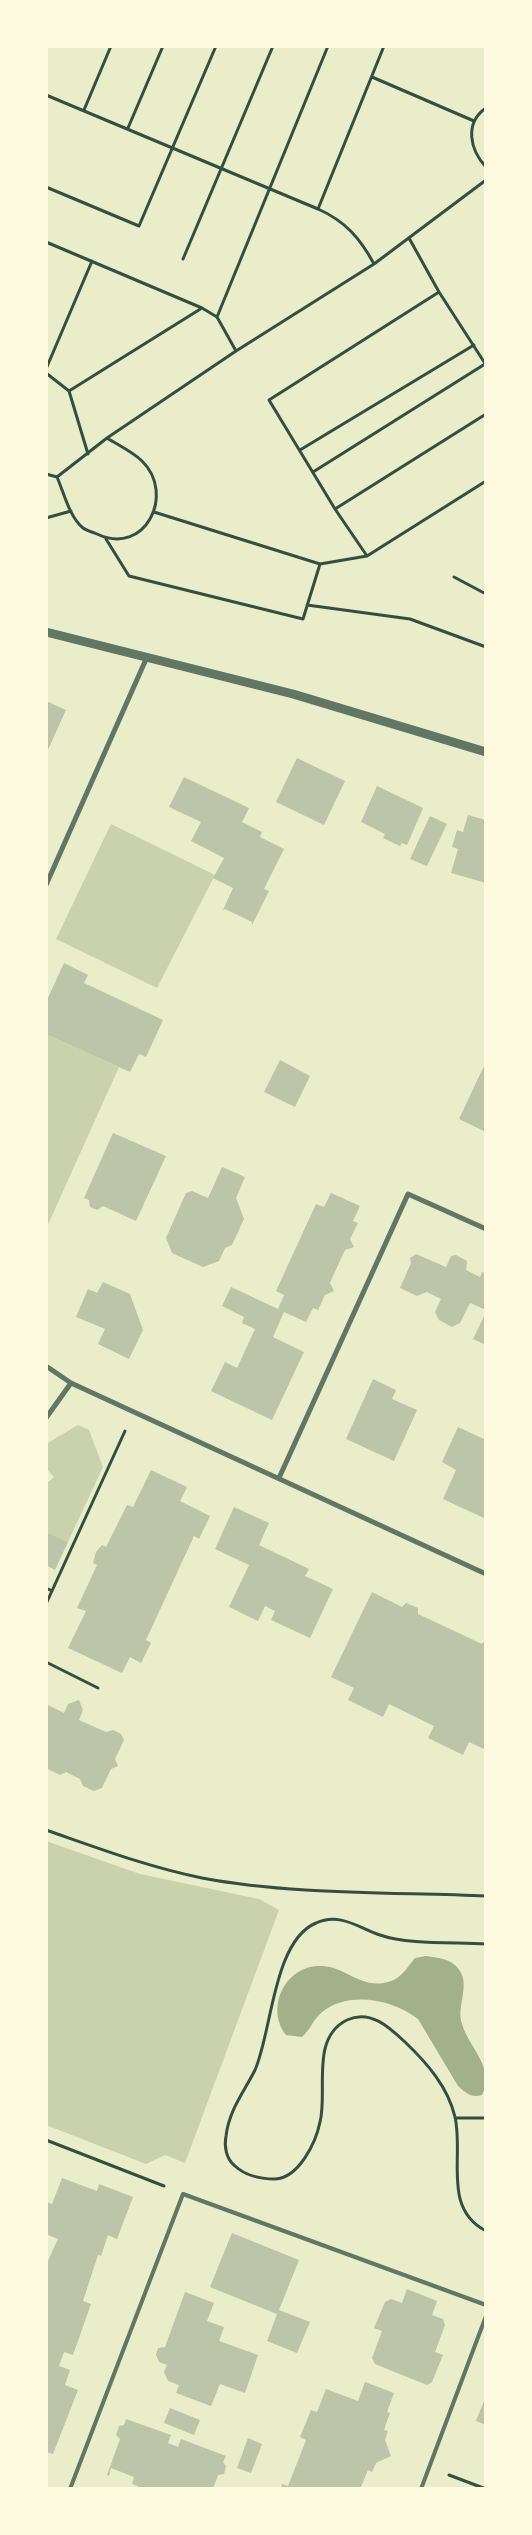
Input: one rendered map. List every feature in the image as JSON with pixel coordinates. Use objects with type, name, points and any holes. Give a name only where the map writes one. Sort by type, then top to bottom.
[{"type":"street","points":[[46,632],[292,694],[486,752]]},
{"type":"street","points":[[46,885],[147,657]]},
{"type":"street","points":[[278,1478],[408,1194],[486,1229]]},
{"type":"street","points":[[46,1366],[71,1383],[486,1574]]},
{"type":"street","points":[[46,1418],[71,1383]]},
{"type":"lane","points":[[70,2489],[183,2194],[486,2305]]},
{"type":"lane","points":[[421,2489],[486,2316]]},
{"type":"path","points":[[84,110],[111,46]]},
{"type":"path","points":[[128,128],[163,46]]},
{"type":"path","points":[[46,187],[139,226],[174,148],[216,46]]},
{"type":"path","points":[[183,259],[273,46]]},
{"type":"path","points":[[217,317],[328,46]]},
{"type":"path","points":[[318,209],[384,46]]},
{"type":"path","points":[[372,77],[474,121]]},
{"type":"path","points":[[46,95],[338,218],[353,230],[374,264]]},
{"type":"path","points":[[486,108],[474,121],[471,135],[472,148],[486,167]]},
{"type":"path","points":[[57,477],[107,438],[236,351],[374,264],[486,180]]},
{"type":"path","points":[[313,472],[485,365],[408,238]]},
{"type":"path","points":[[47,244],[202,308],[217,317],[236,351]]},
{"type":"path","points":[[46,369],[92,261]]},
{"type":"path","points":[[367,556],[335,508],[269,400],[439,292]]},
{"type":"path","points":[[69,391],[202,308]]},
{"type":"path","points":[[300,450],[474,345]]},
{"type":"path","points":[[46,374],[69,391],[88,454]]},
{"type":"path","points":[[335,508],[486,414]]},
{"type":"path","points":[[57,477],[71,511],[83,528],[106,539],[130,538],[149,524],[157,503],[154,480],[143,461],[107,438]]},
{"type":"path","points":[[46,474],[57,477]]},
{"type":"path","points":[[154,512],[320,564],[367,556],[486,481]]},
{"type":"path","points":[[46,518],[71,511]]},
{"type":"path","points":[[106,539],[129,576],[303,619],[320,564]]},
{"type":"path","points":[[454,577],[486,594]]},
{"type":"path","points":[[307,606],[410,619],[486,647]]},
{"type":"path","points":[[46,1604],[134,1412]]},
{"type":"path","points":[[46,1588],[52,1591]]},
{"type":"path","points":[[46,1662],[98,1688]]},
{"type":"path","points":[[46,1830],[143,1864],[202,1878],[260,1887],[486,1896]]},
{"type":"path","points":[[486,1944],[397,1939],[379,1935],[345,1920],[316,1922],[304,1931],[294,1943],[285,1961],[256,2068],[236,2102],[226,2135],[225,2150],[232,2165],[261,2178],[279,2179],[294,2172],[304,2158],[320,2122],[323,2061],[328,2040],[339,2024],[357,2016],[377,2019],[421,2057],[437,2077],[455,2118],[459,2159],[458,2199],[464,2211],[475,2225],[486,2231]]},
{"type":"path","points":[[455,2118],[486,2118]]},
{"type":"path","points":[[46,2140],[183,2194]]},
{"type":"path","points":[[429,2467],[486,2489]]},
{"type":"shaded area","points":[[111,824],[215,875],[157,988],[56,939]]},
{"type":"shaded area","points":[[46,1034],[119,1067],[46,1229]]},
{"type":"shaded area","points":[[78,1425],[89,1430],[103,1467],[68,1542],[46,1532],[46,1484],[54,1477],[46,1468],[46,1444]]},
{"type":"shaded area","points":[[46,1841],[140,1874],[259,1899],[279,1910],[185,2163],[165,2155],[146,2164],[46,2125]]},
{"type":"shaded area","points":[[426,1956],[441,1958],[454,1964],[463,1977],[462,2024],[484,2067],[486,2076],[482,2095],[466,2093],[458,2086],[418,2019],[396,2006],[370,2000],[344,2001],[321,2013],[302,2037],[286,2035],[280,2024],[278,2001],[282,1990],[297,1973],[308,1968],[321,1966],[337,1969],[367,1982],[383,1983],[398,1977],[415,1958]]},
{"type":"building","points":[[46,701],[66,710],[46,754]]},
{"type":"building","points":[[297,758],[345,781],[324,825],[276,802]]},
{"type":"building","points":[[184,777],[249,808],[242,822],[262,832],[260,837],[284,849],[264,889],[269,891],[252,925],[252,922],[225,909],[223,910],[233,888],[213,878],[224,858],[191,841],[201,822],[169,807]]},
{"type":"building","points":[[377,786],[423,808],[407,845],[402,843],[400,846],[383,838],[385,834],[361,822]]},
{"type":"building","points":[[468,815],[486,820],[486,883],[451,873],[458,849],[452,847],[457,830],[463,832]]},
{"type":"building","points":[[430,816],[447,824],[427,866],[410,859]]},
{"type":"building","points":[[64,963],[88,975],[84,983],[163,1020],[146,1057],[139,1054],[130,1072],[46,1034],[46,1002]]},
{"type":"building","points":[[280,1060],[310,1076],[295,1107],[264,1092]]},
{"type":"building","points":[[484,1066],[486,1067],[486,1132],[459,1119]]},
{"type":"building","points":[[113,1133],[166,1156],[136,1221],[103,1206],[97,1210],[90,1207],[89,1200],[84,1198]]},
{"type":"building","points":[[222,1167],[245,1177],[236,1198],[244,1219],[232,1245],[225,1248],[219,1261],[203,1267],[172,1253],[166,1238],[186,1193],[192,1191],[208,1198]]},
{"type":"building","points":[[331,1193],[360,1206],[353,1221],[358,1223],[350,1239],[354,1247],[345,1250],[338,1265],[330,1283],[334,1291],[325,1295],[318,1310],[313,1308],[306,1322],[284,1312],[273,1337],[304,1352],[272,1420],[211,1391],[225,1362],[237,1368],[255,1329],[242,1323],[244,1317],[222,1306],[231,1287],[278,1309],[284,1295],[276,1291],[316,1204],[324,1207]]},
{"type":"building","points":[[416,1254],[446,1267],[451,1256],[456,1255],[467,1261],[466,1270],[480,1277],[482,1272],[486,1274],[486,1310],[470,1303],[460,1323],[452,1327],[439,1320],[435,1312],[441,1299],[427,1292],[417,1296],[400,1288],[411,1263],[410,1258]]},
{"type":"building","points":[[103,1282],[130,1294],[143,1330],[129,1359],[98,1344],[105,1329],[76,1317],[88,1289],[97,1293]]},
{"type":"building","points":[[486,1312],[486,1345],[473,1339]]},
{"type":"building","points":[[373,1379],[396,1390],[392,1399],[417,1410],[394,1461],[346,1439]]},
{"type":"building","points":[[458,1427],[486,1440],[486,1519],[443,1499],[456,1470],[442,1462]]},
{"type":"building","points":[[151,1470],[187,1487],[180,1501],[210,1516],[199,1539],[194,1536],[146,1640],[151,1643],[141,1663],[130,1657],[122,1673],[68,1648],[86,1611],[77,1608],[97,1565],[93,1563],[96,1552],[102,1545],[106,1547],[127,1505],[133,1507]]},
{"type":"building","points":[[234,1507],[269,1523],[259,1545],[309,1569],[305,1576],[333,1589],[310,1638],[271,1620],[275,1611],[265,1606],[258,1621],[229,1607],[249,1565],[215,1549]]},
{"type":"building","points":[[46,1532],[68,1542],[55,1570],[46,1565]]},
{"type":"building","points":[[372,1592],[402,1607],[406,1603],[418,1608],[418,1614],[482,1644],[486,1640],[486,1750],[469,1742],[463,1755],[428,1738],[434,1726],[389,1704],[383,1717],[348,1700],[354,1688],[331,1677]]},
{"type":"building","points":[[79,1700],[83,1710],[79,1720],[106,1732],[113,1730],[121,1734],[124,1740],[115,1759],[118,1766],[111,1769],[102,1788],[94,1791],[83,1786],[80,1779],[66,1772],[60,1775],[46,1768],[46,1704],[64,1713],[68,1704]]},
{"type":"building","points":[[62,2178],[97,2191],[99,2184],[133,2197],[117,2239],[108,2235],[101,2256],[98,2255],[83,2301],[91,2304],[73,2355],[64,2352],[59,2366],[70,2370],[65,2385],[78,2390],[53,2454],[46,2452],[46,2265],[58,2239],[46,2234],[46,2202],[52,2204]]},
{"type":"building","points":[[232,2233],[299,2260],[279,2310],[310,2322],[297,2353],[267,2341],[277,2314],[210,2287]]},
{"type":"building","points":[[407,2289],[437,2301],[432,2315],[443,2319],[445,2325],[435,2352],[443,2355],[432,2382],[427,2385],[375,2364],[372,2358],[382,2331],[374,2328],[385,2302],[391,2299],[402,2303]]},
{"type":"building","points":[[185,2292],[214,2303],[207,2321],[224,2327],[219,2341],[258,2355],[245,2393],[220,2384],[211,2406],[176,2393],[179,2385],[168,2381],[164,2372],[167,2365],[159,2362],[156,2355],[158,2348],[165,2347]]},
{"type":"building","points":[[365,2382],[394,2393],[387,2412],[390,2413],[384,2430],[388,2431],[385,2440],[391,2456],[376,2463],[372,2472],[368,2470],[360,2489],[281,2489],[282,2484],[288,2486],[306,2440],[300,2437],[311,2410],[317,2412],[326,2389],[358,2401]]},
{"type":"building","points":[[486,2396],[486,2425],[476,2421]]},
{"type":"building","points":[[170,2408],[200,2420],[194,2435],[164,2423]]},
{"type":"building","points":[[126,2419],[171,2435],[168,2443],[178,2447],[181,2439],[226,2456],[223,2462],[226,2466],[224,2474],[218,2475],[213,2489],[144,2489],[132,2484],[134,2477],[111,2468],[109,2476],[107,2475],[120,2439],[116,2435],[119,2426],[124,2425]]},
{"type":"building","points":[[248,2438],[262,2444],[251,2473],[237,2468]]}]
